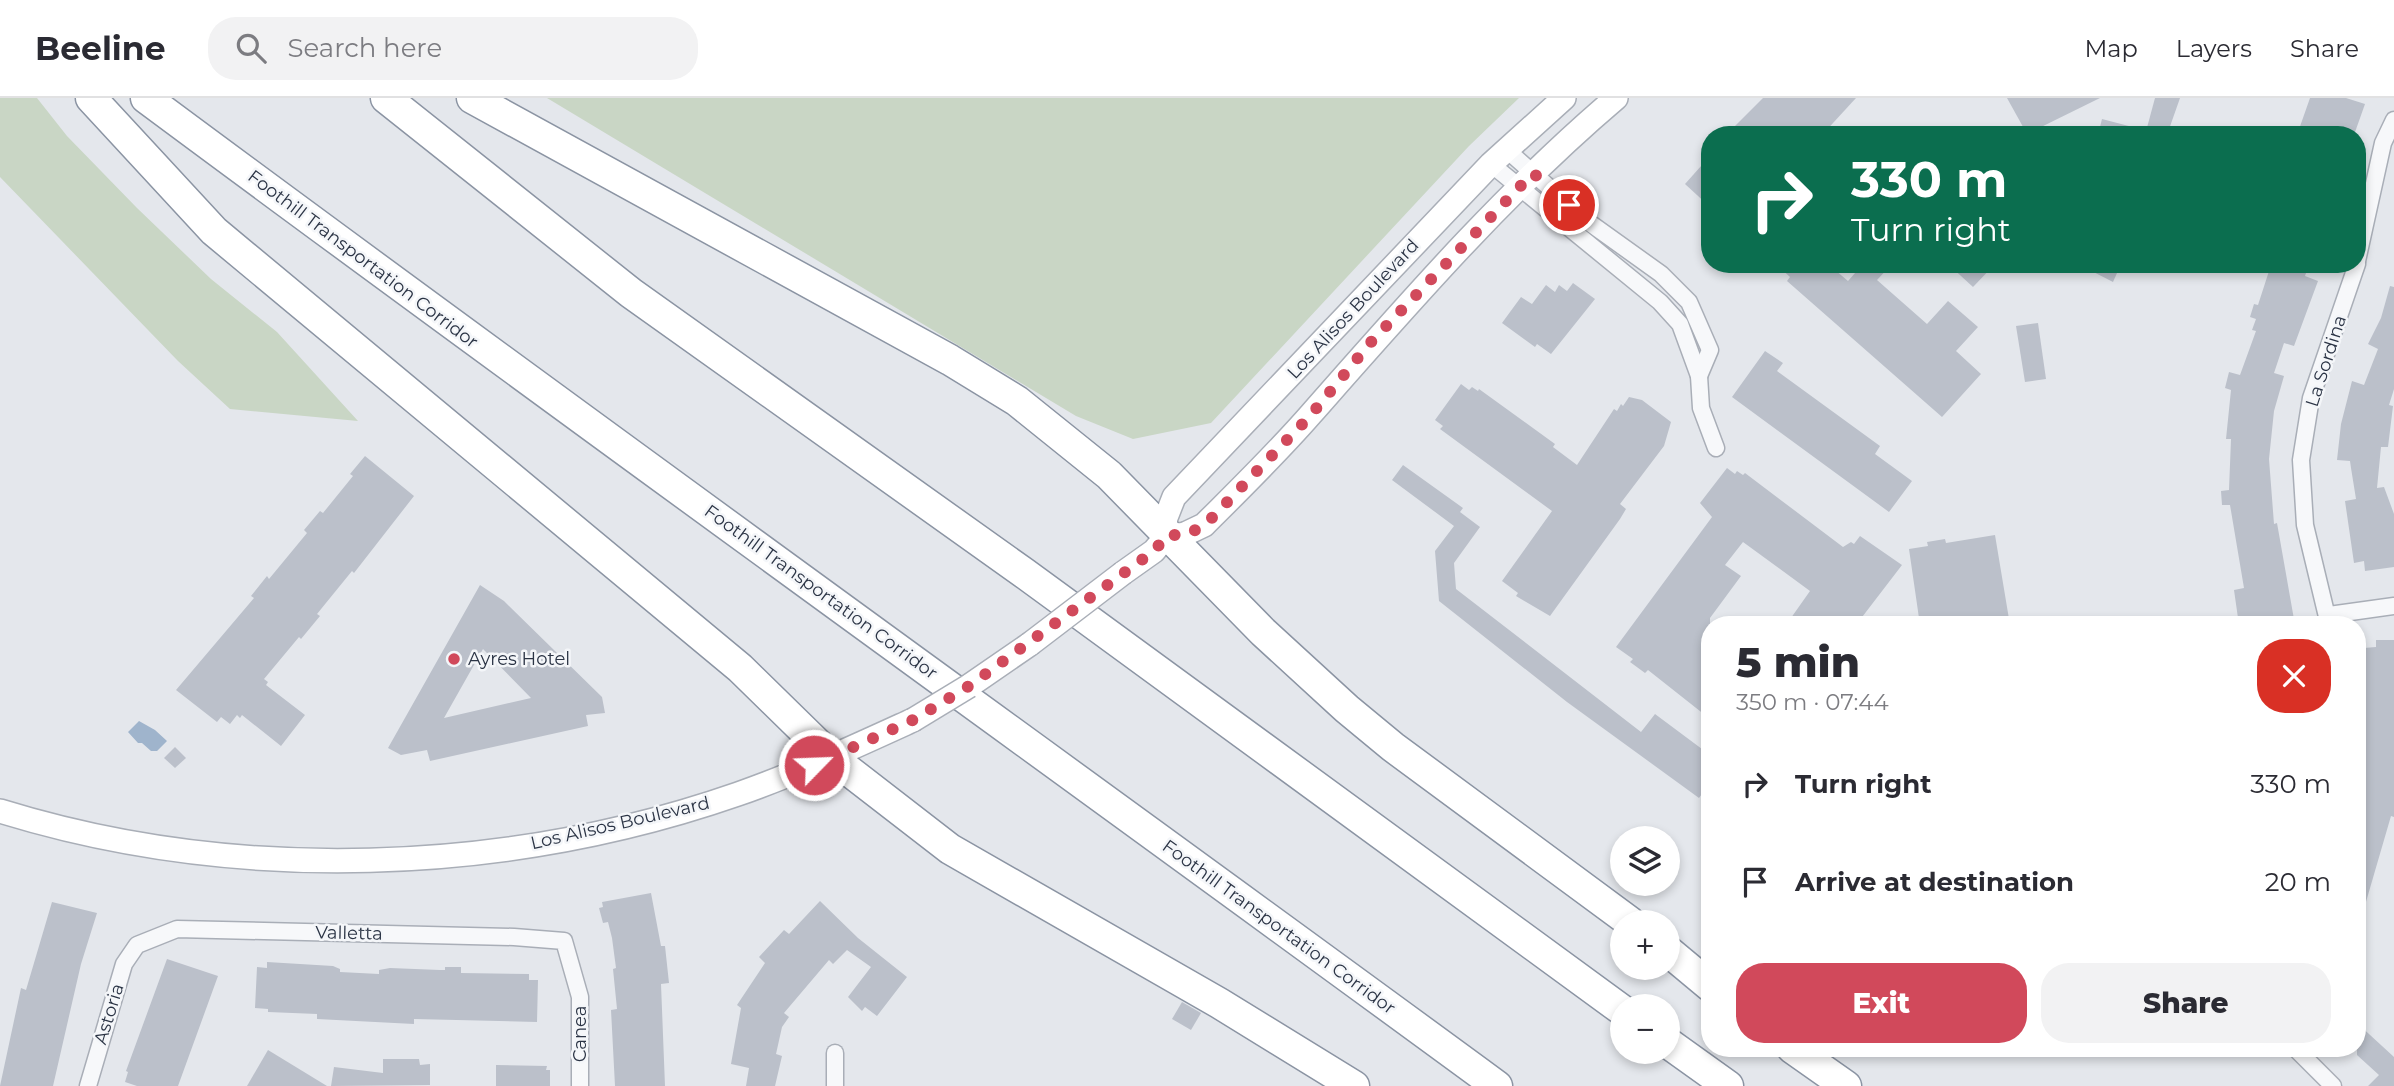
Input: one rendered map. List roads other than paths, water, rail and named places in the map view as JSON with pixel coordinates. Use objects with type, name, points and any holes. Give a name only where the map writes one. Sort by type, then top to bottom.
[{"type":"highway","points":[[91,98],[214,231],[740,668],[831,757],[950,849],[1219,1003],[1354,1086]]},
{"type":"highway","name":"Foothill Transportation Corridor","points":[[146,98],[514,372],[792,570],[1497,1086]]},
{"type":"highway","points":[[386,98],[631,293],[1024,573],[1610,1001]]},
{"type":"highway","points":[[472,98],[950,360],[1017,401],[1109,475],[1263,632],[1347,709],[1614,910]]},
{"type":"highway","points":[[1680,961],[1701,978]]},
{"type":"highway","points":[[1680,1052],[1728,1086]]},
{"type":"highway","points":[[1805,1057],[1846,1086]]},
{"type":"main road","name":"Los Alisos Boulevard","points":[[1168,534],[1165,520],[1174,498],[1499,157],[1564,98]]},
{"type":"main road","name":"Los Alisos Boulevard","points":[[1168,534],[1183,536],[1204,526],[1310,416],[1371,342],[1526,180],[1616,98]]},
{"type":"main road","name":"Los Alisos Boulevard","points":[[0,811],[96,835],[200,852],[310,859],[399,858],[525,845],[620,827],[737,794],[831,757],[913,720],[1030,644],[1154,551],[1168,534]]},
{"type":"street","name":"La Sordina","points":[[2366,223],[2384,143],[2394,120]]},
{"type":"street","points":[[1499,157],[1660,302],[1680,324],[1699,376],[1701,408],[1716,448]]},
{"type":"street","name":"La Sordina","points":[[2328,616],[2305,525],[2301,460],[2311,398],[2354,273]]},
{"type":"street","points":[[2349,616],[2394,607]]},
{"type":"street","name":"Valletta","points":[[137,945],[177,929],[514,937],[564,941]]},
{"type":"street","name":"Canea","points":[[564,941],[580,997],[580,1086]]},
{"type":"street","name":"Astoria","points":[[88,1086],[124,964],[137,945]]},
{"type":"street","points":[[835,1053],[835,1086]]},
{"type":"street","points":[[2304,1057],[2333,1086]]},
{"type":"water","points":[[139,721],[167,741],[157,751],[151,751],[138,743],[128,732]]},
{"type":"place","name":"Ayres Hotel","points":[[454,659]]}]
